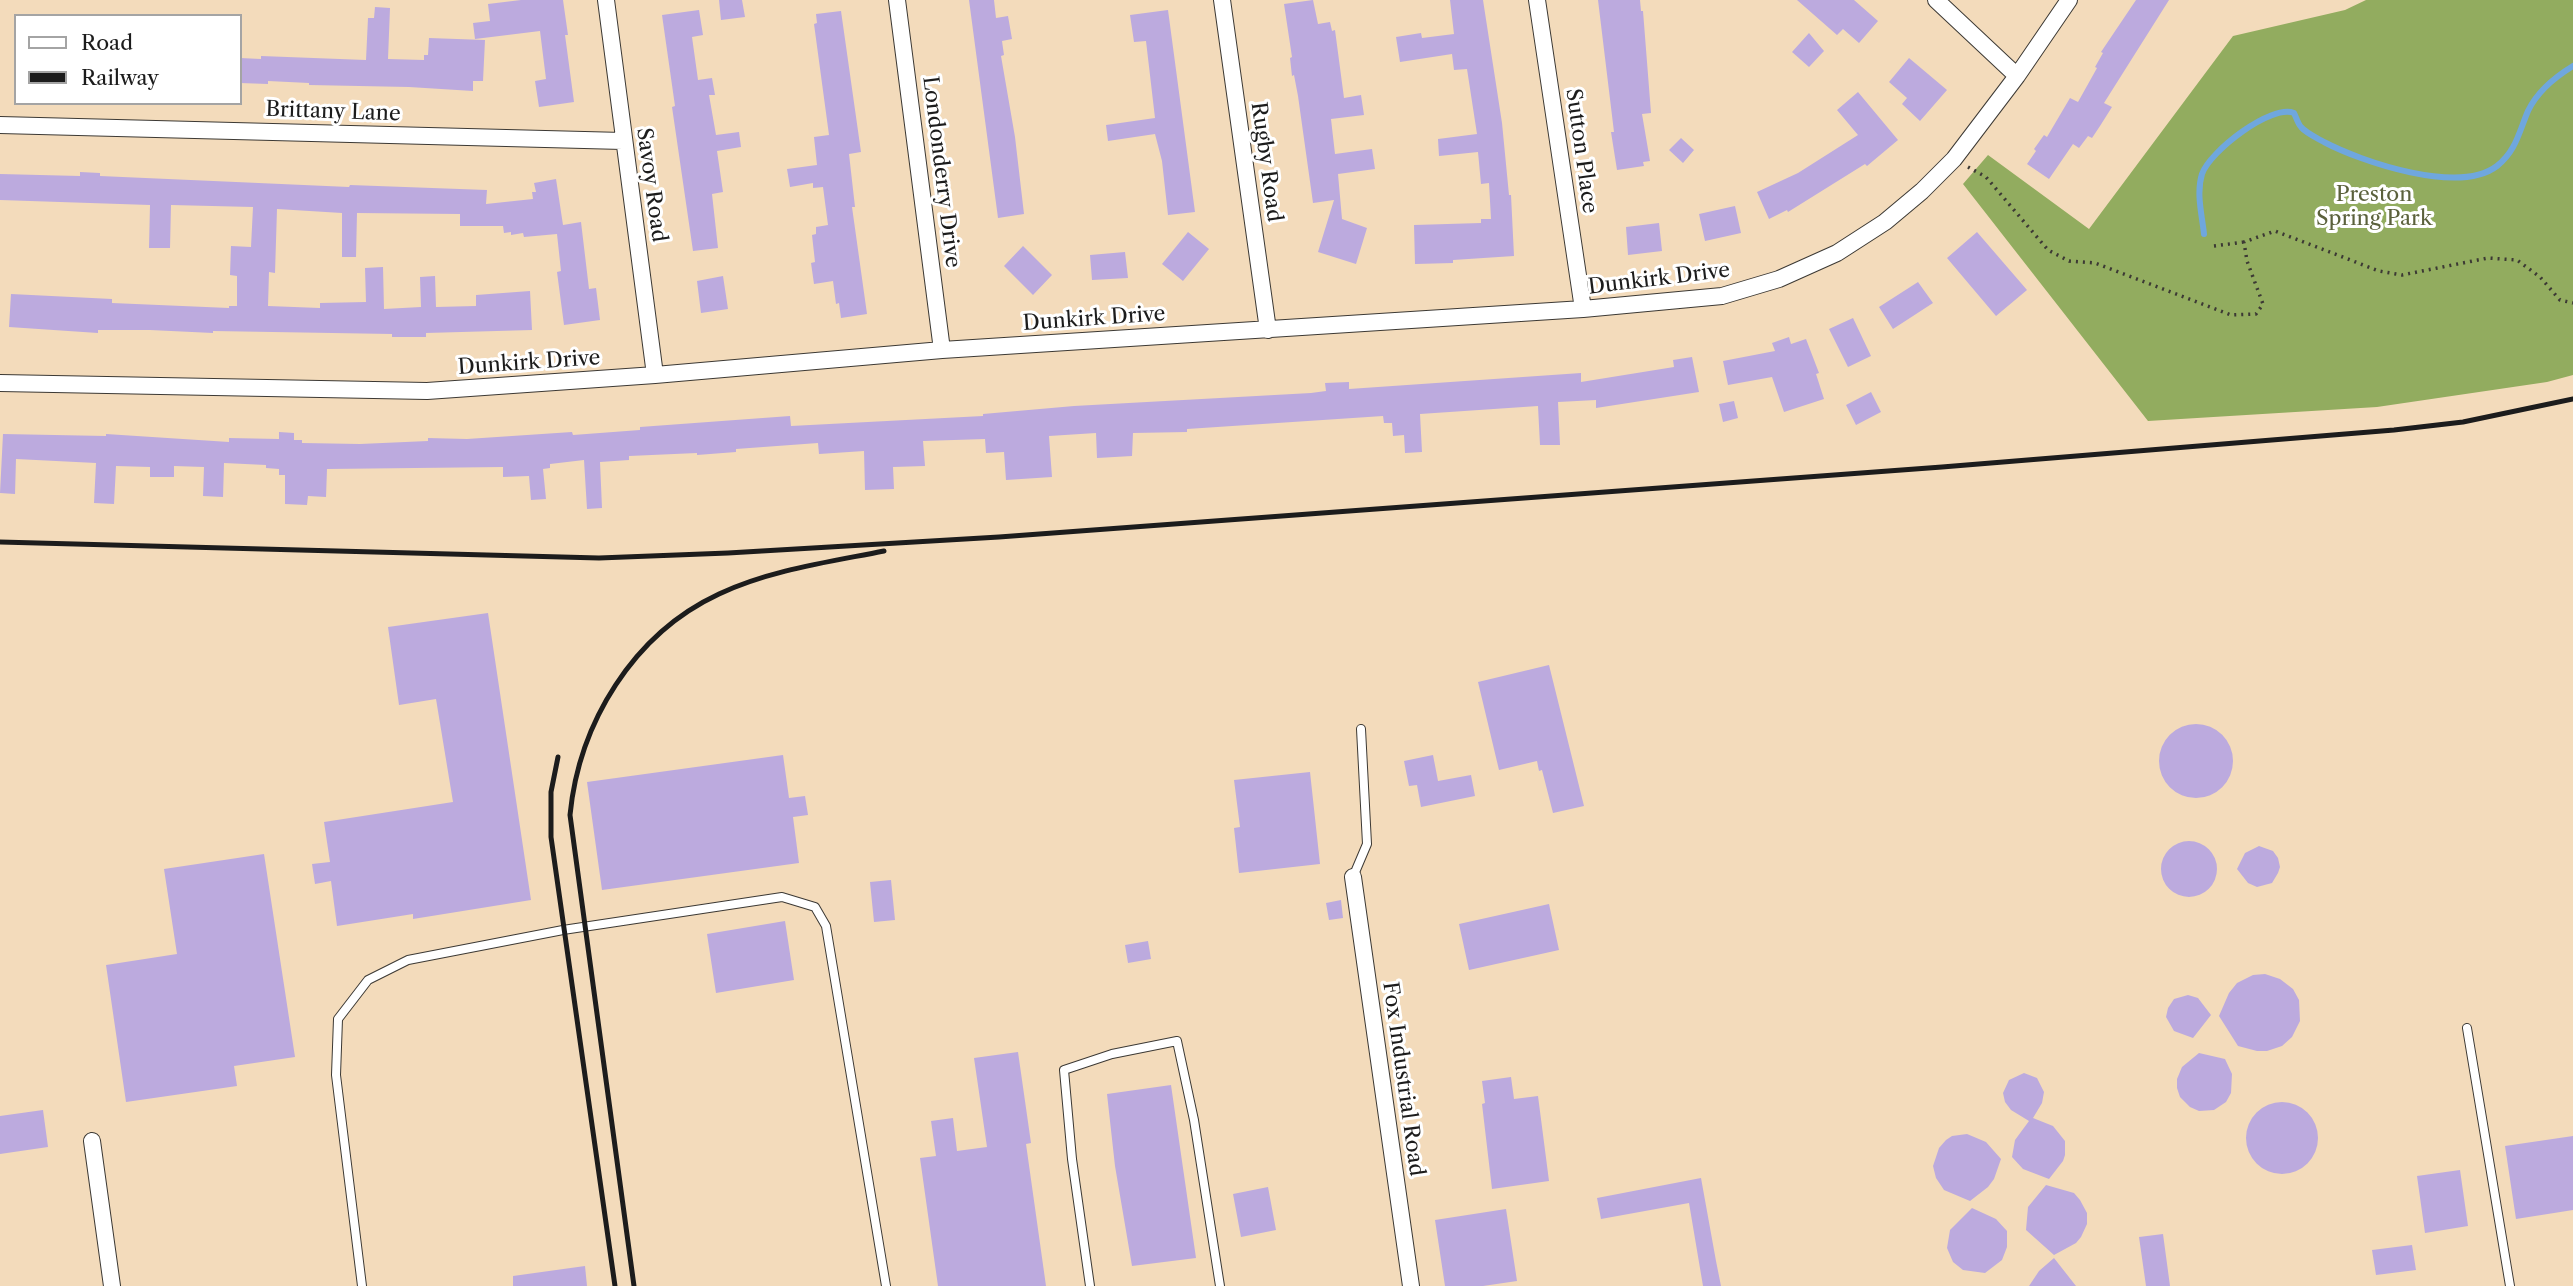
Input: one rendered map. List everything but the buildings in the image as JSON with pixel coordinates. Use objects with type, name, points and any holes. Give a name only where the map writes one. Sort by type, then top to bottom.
[{"type":"street","name":"Savoy Road","points":[[606,0],[655,375]]},
{"type":"street","name":"Londonderry Drive","points":[[897,0],[942,350]]},
{"type":"street","name":"Rugby Road","points":[[1222,0],[1268,330]]},
{"type":"street","name":"Sutton Place","points":[[1537,0],[1583,309]]},
{"type":"street","points":[[1936,0],[2017,76]]},
{"type":"street","name":"Dunkirk Drive","points":[[0,383],[427,391],[655,375],[942,350],[1583,309],[1722,296],[1779,279],[1837,253],[1885,222],[1922,191],[1954,159],[2017,76],[2069,0]]},
{"type":"street","name":"Brittany Lane","points":[[0,125],[624,141]]},
{"type":"street","name":"Fox Industrial Road","points":[[1353,877],[1411,1286]]},
{"type":"street","points":[[92,1140],[112,1286]]},
{"type":"lane","points":[[1353,877],[1367,844],[1361,729]]},
{"type":"lane","points":[[362,1286],[336,1075],[338,1019],[368,980],[408,960],[569,929],[782,897],[815,907],[826,926],[886,1286]]},
{"type":"lane","points":[[2468,1028],[2510,1286]]},
{"type":"lane","points":[[1090,1286],[1072,1159],[1064,1070],[1112,1054],[1177,1041],[1195,1120],[1220,1286]]},
{"type":"path","points":[[1954,159],[1986,177],[2048,250],[2069,261],[2095,263],[2231,315],[2256,314],[2263,304],[2247,261],[2244,242]]},
{"type":"path","points":[[2214,246],[2244,242],[2275,231],[2379,271],[2402,275],[2488,258],[2517,260],[2540,276],[2560,300],[2573,303]]},
{"type":"green space","name":"Preston Spring Park","points":[[2366,0],[2573,0],[2573,375],[2547,382],[2377,407],[2148,421],[1963,184],[1988,155],[2089,229],[2233,36],[2345,10]]},
{"type":"waterway","points":[[2204,234],[2199,189],[2202,174],[2207,164],[2229,142],[2257,122],[2284,112],[2294,113],[2300,126],[2312,135],[2341,150],[2385,166],[2436,176],[2480,174],[2503,160],[2513,148],[2528,111],[2541,91],[2573,66]]},
{"type":"railway","points":[[0,542],[599,558],[728,553],[999,537],[1942,467],[2394,430],[2463,422],[2573,399]]},
{"type":"railway","points":[[634,1286],[570,815],[575,781],[585,747],[598,715],[636,657],[661,632],[688,611],[719,594],[759,579],[884,551]]},
{"type":"railway","points":[[558,757],[551,792],[551,837],[615,1286]]}]
